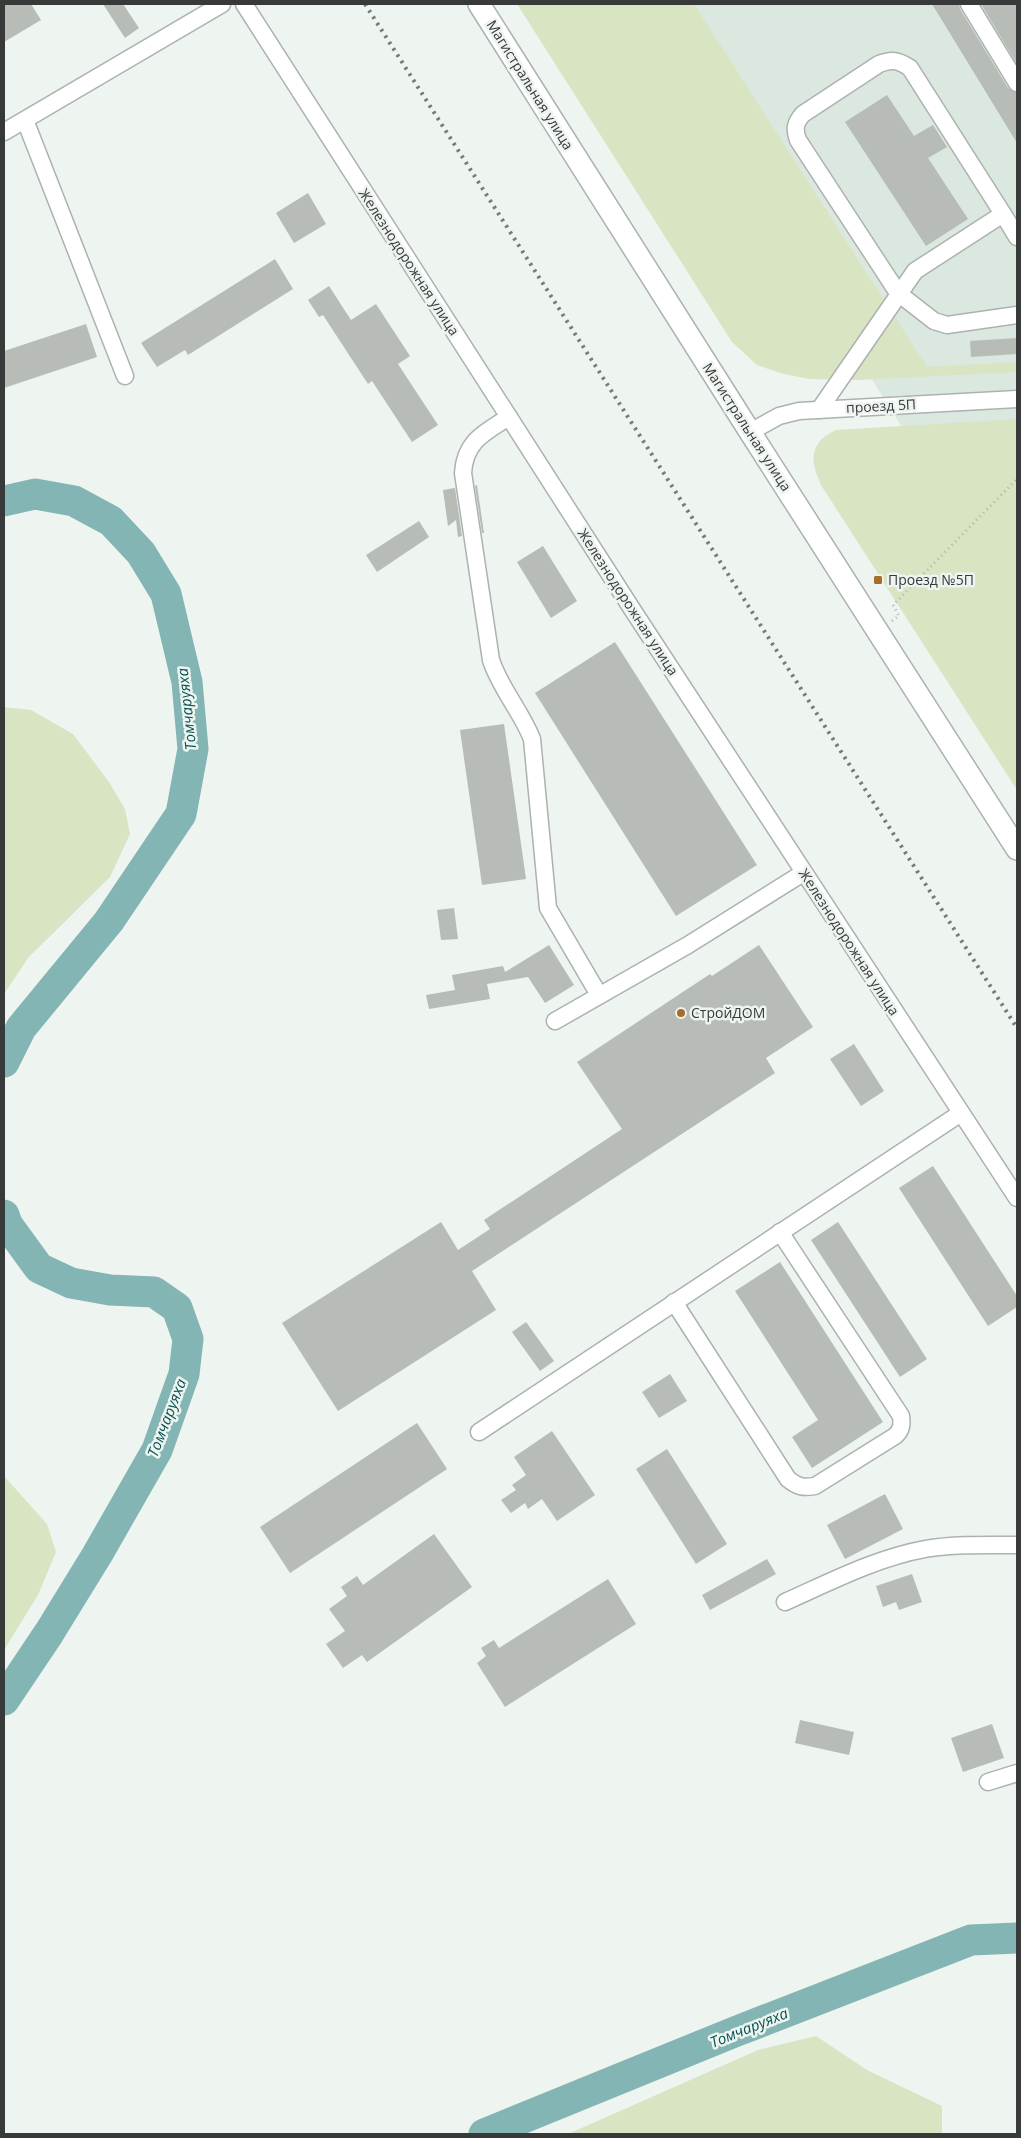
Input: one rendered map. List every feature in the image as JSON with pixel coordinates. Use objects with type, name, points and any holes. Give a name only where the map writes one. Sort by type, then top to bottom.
[{"type":"main road","name":"Магистральная улица","points":[[479,4],[1017,849]]},
{"type":"street","points":[[4,132],[222,4]]},
{"type":"street","name":"Железнодорожная улица","points":[[244,4],[803,873],[1017,1198]]},
{"type":"street","points":[[969,4],[1017,83]]},
{"type":"street","points":[[1017,237],[910,68],[900,61],[890,60],[879,64],[803,114],[797,120],[795,131],[798,140],[898,293],[934,321],[941,324],[1017,315]]},
{"type":"street","points":[[25,120],[125,376]]},
{"type":"street","points":[[819,410],[915,271],[1003,214]]},
{"type":"street","name":"проезд 5П","points":[[750,432],[779,416],[799,411],[1017,399]]},
{"type":"street","points":[[509,418],[474,442],[464,461],[463,473],[491,660],[496,674],[528,728],[532,739],[548,908],[599,995]]},
{"type":"street","points":[[555,1022],[688,945],[803,873]]},
{"type":"street","points":[[479,1432],[961,1113]]},
{"type":"street","points":[[674,1302],[788,1479],[797,1486],[805,1488],[816,1486],[896,1436],[900,1432],[902,1425],[901,1416],[780,1232]]},
{"type":"street","points":[[785,1602],[859,1569],[925,1549],[1017,1545]]},
{"type":"street","points":[[988,1782],[1017,1773]]},
{"type":"path","points":[[899,616],[893,605],[1017,479]]},
{"type":"shaded area","points":[[637,4],[1017,4],[1017,611]]},
{"type":"green space","points":[[517,4],[694,4],[927,367],[1017,362],[1017,372],[858,380],[809,379],[780,373],[757,365],[732,342]]},
{"type":"green space","points":[[1017,419],[1017,790],[821,485],[815,468],[814,453],[820,441],[836,430]]},
{"type":"green space","points":[[4,707],[31,710],[73,734],[109,782],[125,809],[130,834],[110,877],[28,958],[4,994]]},
{"type":"green space","points":[[4,1476],[47,1524],[56,1552],[38,1595],[4,1650]]},
{"type":"green space","points":[[816,2036],[867,2070],[942,2106],[942,2134],[568,2134],[758,2050]]},
{"type":"building","points":[[4,4],[31,4],[41,20],[4,42]]},
{"type":"building","points":[[103,4],[123,4],[139,28],[125,38]]},
{"type":"building","points":[[932,4],[959,4],[960,9],[1008,88],[1017,93],[1017,143]]},
{"type":"building","points":[[981,4],[1017,4],[1017,64]]},
{"type":"building","points":[[887,95],[914,136],[933,125],[947,147],[928,158],[968,219],[926,246],[845,122]]},
{"type":"building","points":[[308,193],[326,224],[294,243],[276,213]]},
{"type":"building","points":[[275,259],[293,289],[188,355],[185,350],[157,367],[141,343]]},
{"type":"building","points":[[329,286],[351,320],[376,304],[410,356],[398,364],[438,425],[412,442],[372,381],[368,384],[323,315],[319,317],[308,300]]},
{"type":"building","points":[[86,324],[97,357],[4,388],[4,351]]},
{"type":"building","points":[[1017,338],[1017,354],[971,357],[970,341]]},
{"type":"building","points":[[477,485],[484,533],[482,533],[475,486]]},
{"type":"building","points":[[455,488],[462,536],[458,537],[456,520],[448,526],[443,490]]},
{"type":"building","points":[[419,521],[429,537],[377,572],[366,555]]},
{"type":"building","points":[[543,546],[577,601],[551,618],[517,562]]},
{"type":"building","points":[[615,642],[757,865],[676,916],[535,693]]},
{"type":"building","points":[[504,724],[526,879],[482,885],[460,730]]},
{"type":"building","points":[[454,908],[458,939],[441,940],[437,910]]},
{"type":"building","points":[[549,945],[574,985],[545,1003],[528,977],[487,984],[490,999],[429,1009],[426,995],[455,990],[452,975],[503,966],[505,972]]},
{"type":"building","points":[[759,945],[813,1027],[766,1058],[775,1073],[472,1271],[496,1310],[338,1411],[282,1323],[441,1222],[458,1250],[490,1229],[484,1220],[622,1129],[577,1062],[710,974],[712,976]]},
{"type":"building","points":[[854,1044],[884,1091],[861,1106],[830,1059]]},
{"type":"building","points":[[933,1166],[1017,1296],[1017,1307],[988,1326],[899,1188]]},
{"type":"building","points":[[838,1222],[927,1359],[900,1377],[811,1240]]},
{"type":"building","points":[[780,1262],[883,1422],[812,1468],[792,1437],[818,1420],[735,1291]]},
{"type":"building","points":[[526,1322],[554,1361],[540,1371],[512,1332]]},
{"type":"building","points":[[670,1374],[687,1401],[659,1418],[642,1392]]},
{"type":"building","points":[[417,1423],[447,1469],[290,1573],[260,1527]]},
{"type":"building","points":[[552,1431],[595,1495],[557,1521],[542,1499],[528,1509],[525,1503],[511,1513],[501,1500],[516,1490],[512,1485],[526,1475],[514,1457]]},
{"type":"building","points":[[667,1449],[727,1544],[696,1564],[636,1469]]},
{"type":"building","points":[[885,1494],[903,1529],[845,1559],[827,1525]]},
{"type":"building","points":[[434,1534],[472,1587],[367,1662],[362,1655],[343,1668],[326,1644],[345,1631],[329,1609],[347,1596],[341,1587],[357,1576],[363,1585]]},
{"type":"building","points":[[767,1559],[776,1574],[710,1610],[702,1595]]},
{"type":"building","points":[[912,1574],[922,1602],[899,1610],[896,1602],[883,1607],[876,1586]]},
{"type":"building","points":[[608,1579],[636,1624],[505,1707],[477,1663],[486,1656],[481,1648],[494,1640],[499,1648]]},
{"type":"building","points":[[800,1720],[854,1732],[849,1755],[795,1743]]},
{"type":"building","points":[[992,1724],[1004,1758],[963,1772],[951,1738]]},
{"type":"waterway","name":"Томчаруяха","points":[[4,501],[35,494],[74,501],[111,521],[141,553],[166,594],[187,682],[193,749],[181,814],[109,921],[21,1028],[4,1062]]},
{"type":"waterway","name":"Томчаруяха","points":[[4,1215],[7,1224],[39,1268],[71,1283],[110,1290],[154,1292],[177,1308],[188,1339],[184,1374],[157,1450],[97,1555],[49,1633],[4,1700]]},
{"type":"waterway","name":"Томчаруяха","points":[[484,2134],[737,2031],[971,1940],[1017,1938]]},
{"type":"railway","points":[[365,4],[1017,1028]]},
{"type":"place","name":"Проезд №5П","points":[[878,580]]},
{"type":"place","name":"СтройДОМ","points":[[681,1013]]}]
